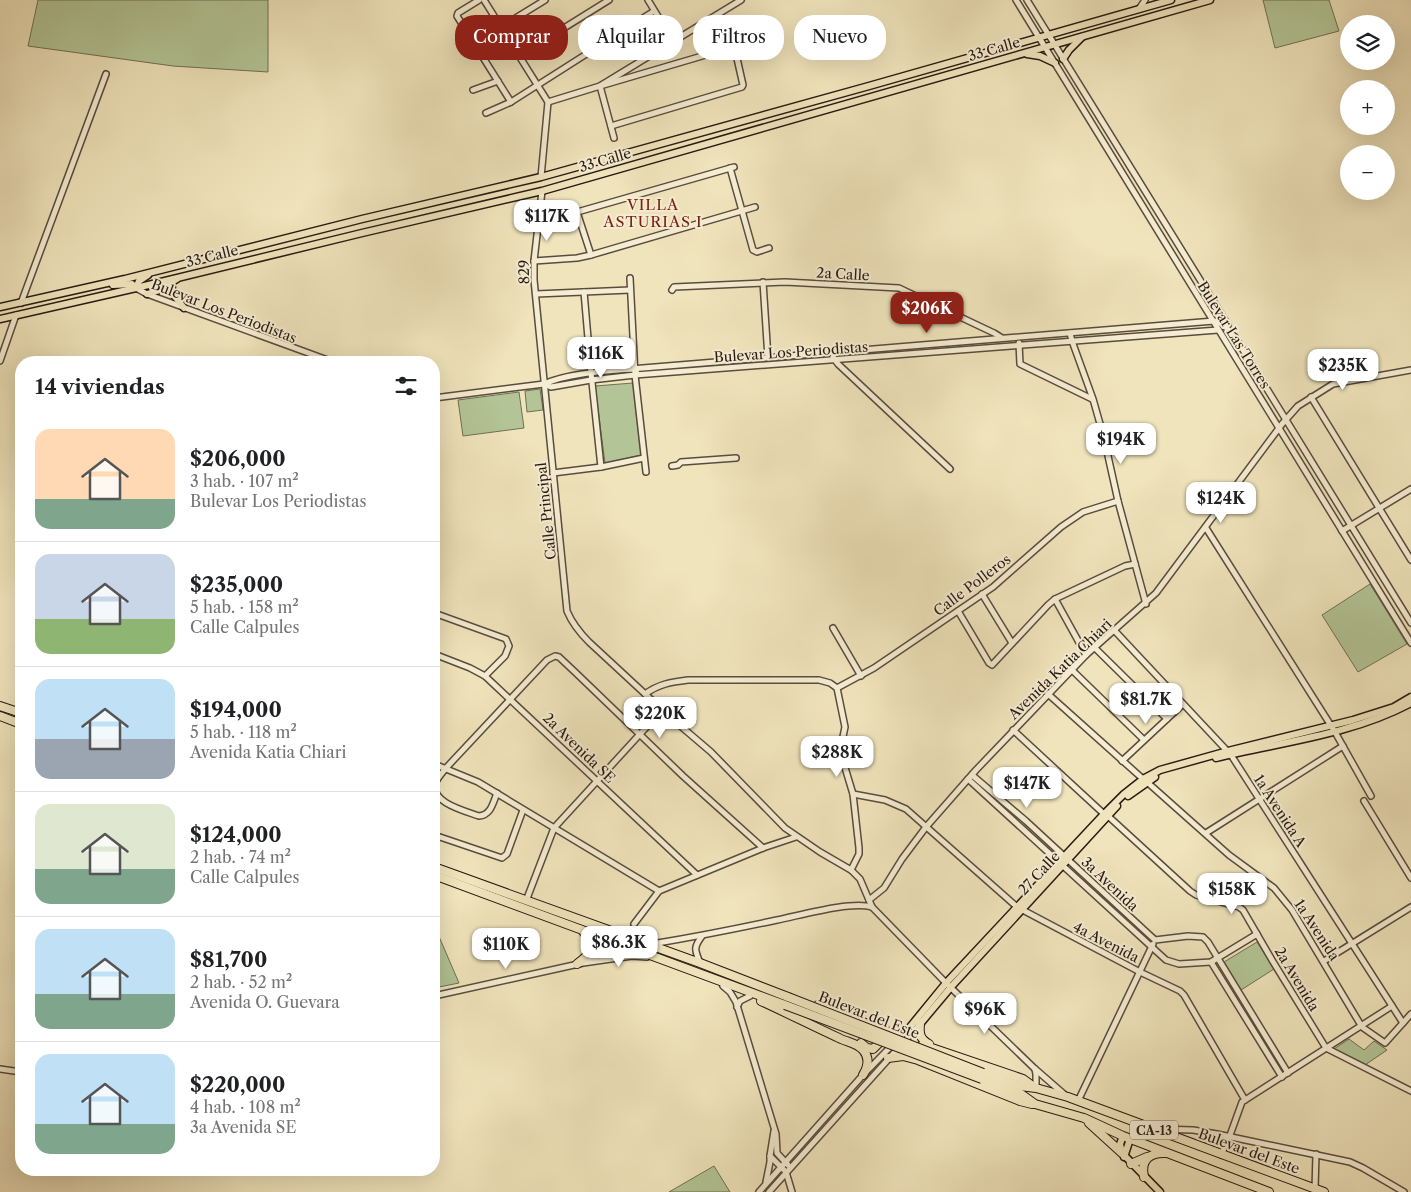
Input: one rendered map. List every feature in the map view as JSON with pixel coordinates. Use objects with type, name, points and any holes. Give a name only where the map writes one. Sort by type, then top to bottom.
[{"type":"highway","points":[[0,706],[15,711]]},
{"type":"highway","points":[[0,716],[15,722]]},
{"type":"highway","name":"Bulevar del Este","points":[[440,869],[526,901],[621,945],[655,958],[787,1001]]},
{"type":"highway","name":"Bulevar del Este","points":[[440,877],[533,912],[632,939],[725,973],[787,1001],[982,1076],[1021,1094],[1035,1104],[1084,1118],[1126,1137],[1269,1192]]},
{"type":"highway","points":[[580,964],[590,953],[591,949],[591,944],[584,927]]},
{"type":"highway","points":[[725,973],[778,990],[894,1033],[906,1032]]},
{"type":"highway","points":[[713,978],[723,986],[750,996],[861,1048],[867,1057],[868,1063],[863,1075]]},
{"type":"highway","points":[[817,1027],[858,1042],[871,1050],[878,1046],[881,1040],[880,1033],[871,1024]]},
{"type":"highway","points":[[920,1024],[919,1034],[922,1039],[949,1053]]},
{"type":"highway","points":[[918,1060],[914,1052],[921,1045],[1023,1079],[1036,1088]]},
{"type":"highway","points":[[888,1058],[903,1056],[918,1060],[1020,1101],[1035,1104]]},
{"type":"highway","name":"Bulevar del Este","points":[[982,1076],[1068,1097],[1324,1192]]},
{"type":"highway","points":[[1084,1118],[1123,1155]]},
{"type":"highway","points":[[1126,1137],[1128,1120]]},
{"type":"highway","points":[[1131,1164],[1155,1154],[1170,1153]]},
{"type":"highway","points":[[1144,1177],[1143,1166],[1148,1157]]},
{"type":"highway","points":[[1296,1182],[1299,1186],[1299,1192]]},
{"type":"main road","name":"33 Calle","points":[[0,307],[88,287],[362,218],[541,177],[1171,0]]},
{"type":"main road","name":"33 Calle","points":[[0,318],[136,288],[542,191],[1210,0]]},
{"type":"main road","points":[[1063,59],[1076,42],[1085,35]]},
{"type":"main road","points":[[1016,56],[1024,54],[1040,56],[1055,63]]},
{"type":"main road","points":[[88,287],[97,288],[132,284],[136,288],[136,284],[141,279],[179,267],[185,263]]},
{"type":"main road","points":[[147,294],[157,291],[179,277]]},
{"type":"main road","points":[[171,283],[173,294],[184,308]]},
{"type":"main road","name":"27 Calle","points":[[906,1032],[1106,815],[1145,781],[1161,774],[1230,753],[1333,728],[1411,703]]},
{"type":"main road","name":"27 Calle","points":[[920,1024],[948,985]]},
{"type":"main road","points":[[1126,1137],[1120,1144],[1123,1155],[1160,1192]]},
{"type":"street","points":[[479,0],[458,13],[457,16],[511,102]]},
{"type":"street","points":[[484,0],[493,15]]},
{"type":"street","points":[[521,15],[545,0]]},
{"type":"street","points":[[568,26],[609,0]]},
{"type":"street","points":[[648,0],[657,15]]},
{"type":"street","points":[[683,35],[741,0]]},
{"type":"street","name":"Bulevar Las Torres","points":[[1016,0],[1411,643]]},
{"type":"street","name":"Bulevar Las Torres","points":[[1027,0],[1411,623]]},
{"type":"street","points":[[1138,9],[1145,0]]},
{"type":"street","points":[[486,113],[511,102],[654,11]]},
{"type":"street","points":[[548,102],[693,59]]},
{"type":"street","points":[[1055,63],[1063,59]]},
{"type":"street","points":[[522,60],[548,102],[541,177]]},
{"type":"street","points":[[600,86],[642,60]]},
{"type":"street","points":[[611,126],[739,89],[743,85],[737,60]]},
{"type":"street","points":[[21,303],[106,74]]},
{"type":"street","points":[[473,90],[498,80]]},
{"type":"street","points":[[600,86],[614,138]]},
{"type":"street","points":[[539,223],[732,168],[752,250],[757,252],[770,248]]},
{"type":"street","name":"829","points":[[536,294],[534,261],[542,191]]},
{"type":"street","points":[[534,261],[577,258],[591,255],[755,207]]},
{"type":"street","points":[[577,212],[591,255]]},
{"type":"street","points":[[630,278],[635,372],[646,472]]},
{"type":"street","points":[[763,282],[768,358]]},
{"type":"street","name":"2a Calle","points":[[672,290],[674,287],[763,282],[899,288],[1002,338]]},
{"type":"street","name":"Bulevar Los Periodistas","points":[[136,288],[184,308],[316,356]]},
{"type":"street","points":[[536,294],[630,290]]},
{"type":"street","points":[[584,292],[601,467]]},
{"type":"street","name":"Calle Principal","points":[[536,294],[567,611],[579,632],[662,710],[711,752],[785,828],[851,870],[860,879],[872,908]]},
{"type":"street","points":[[0,361],[16,315]]},
{"type":"street","points":[[1212,321],[1222,323],[1236,339]]},
{"type":"street","name":"Bulevar Los Periodistas","points":[[635,372],[643,368],[1212,321]]},
{"type":"street","name":"Bulevar Los Periodistas","points":[[440,397],[544,384],[551,387],[591,377],[635,372],[834,360],[1218,330]]},
{"type":"street","points":[[1070,333],[1093,399],[1104,438],[1118,502],[1146,604]]},
{"type":"street","points":[[1019,337],[1020,364],[1093,399]]},
{"type":"street","points":[[831,352],[834,360],[950,469]]},
{"type":"street","name":"Avenida Katia Chiari","points":[[869,900],[884,888],[926,827],[1013,730],[1094,647],[1146,604],[1156,593],[1286,419],[1298,406],[1311,396],[1340,381],[1411,370]]},
{"type":"street","points":[[1253,387],[1260,387],[1262,382]]},
{"type":"street","points":[[1311,396],[1411,560]]},
{"type":"street","points":[[554,473],[601,467],[644,458]]},
{"type":"street","points":[[672,466],[682,462],[736,458]]},
{"type":"street","points":[[1342,531],[1411,489]]},
{"type":"street","name":"Calle Polleros","points":[[837,688],[861,676],[982,594],[1039,548],[1061,527],[1083,512],[1118,502]]},
{"type":"street","points":[[1206,528],[1333,728],[1371,796]]},
{"type":"street","points":[[958,611],[990,665],[994,664],[1048,604],[1125,566],[1136,564]]},
{"type":"street","points":[[982,594],[1012,643]]},
{"type":"street","points":[[1056,599],[1086,655]]},
{"type":"street","points":[[440,615],[506,639],[510,646],[505,656],[485,676]]},
{"type":"street","points":[[833,628],[861,676]]},
{"type":"street","name":"1a Avenida A","points":[[1114,630],[1230,753],[1403,1022]]},
{"type":"street","points":[[1094,647],[1167,719]]},
{"type":"street","name":"2a Avenida SE","points":[[440,656],[485,676],[697,875]]},
{"type":"street","points":[[440,776],[547,660],[555,656],[763,848]]},
{"type":"street","points":[[1072,670],[1144,740]]},
{"type":"street","points":[[645,694],[666,682],[688,680],[819,680],[830,683],[837,688],[845,727],[840,751],[852,794],[859,854],[851,870]]},
{"type":"street","name":"1a Avenida","points":[[1048,694],[1229,855],[1274,888],[1292,910],[1362,1026],[1385,1043],[1403,1022]]},
{"type":"street","points":[[1122,761],[1183,704]]},
{"type":"street","points":[[526,901],[554,828],[662,710]]},
{"type":"street","name":"2a Avenida","points":[[1013,730],[1190,891],[1196,895],[1239,907],[1243,910],[1326,1048]]},
{"type":"street","points":[[1206,833],[1343,746]]},
{"type":"street","points":[[440,766],[478,782],[658,892]]},
{"type":"street","name":"3a Avenida","points":[[970,777],[1063,861],[1155,940]]},
{"type":"street","points":[[440,798],[445,803],[481,816],[489,811],[497,793]]},
{"type":"street","name":"4a Avenida","points":[[852,794],[896,804],[911,812],[1019,909],[1180,991],[1245,1100]]},
{"type":"street","points":[[1364,801],[1411,878]]},
{"type":"street","points":[[440,837],[502,858],[507,854],[523,810]]},
{"type":"street","points":[[634,924],[658,892],[796,836]]},
{"type":"street","name":"3a Avenida","points":[[1063,861],[1166,960],[1179,964],[1212,962]]},
{"type":"street","points":[[648,945],[861,905],[872,908],[1034,1068],[1068,1097]]},
{"type":"street","points":[[1324,961],[1411,907]]},
{"type":"street","points":[[1256,934],[1212,962],[1282,1077]]},
{"type":"street","points":[[700,964],[695,949],[702,936]]},
{"type":"street","points":[[1078,1101],[1155,940],[1203,936],[1288,1073]]},
{"type":"street","points":[[580,964],[632,939]]},
{"type":"street","points":[[440,995],[580,964],[632,956],[655,958]]},
{"type":"street","points":[[723,986],[731,993],[737,1007],[774,1128],[777,1139],[777,1153],[783,1165]]},
{"type":"street","points":[[737,1007],[740,1001],[750,996]]},
{"type":"street","points":[[1221,1155],[1240,1107],[1245,1100],[1392,1006]]},
{"type":"street","points":[[1403,1022],[1411,1014]]},
{"type":"street","name":"27 Calle","points":[[769,1192],[920,1024]]},
{"type":"street","name":"27 Calle","points":[[760,1192],[863,1075],[906,1032]]},
{"type":"street","points":[[1326,1048],[1411,1091]]},
{"type":"street","points":[[1034,1068],[1036,1088]]},
{"type":"street","points":[[1,1071],[15,1072]]},
{"type":"street","points":[[766,1185],[774,1128]]},
{"type":"street","points":[[1152,1129],[1192,1130],[1316,1154],[1356,1165],[1404,1192]]},
{"type":"street","points":[[1191,1143],[1192,1130]]},
{"type":"street","points":[[1315,1189],[1316,1154]]},
{"type":"street","points":[[770,1156],[788,1169],[792,1192]]},
{"type":"green space","points":[[38,0],[268,0],[268,72],[173,66],[28,46]]},
{"type":"green space","points":[[1263,0],[1329,0],[1339,31],[1275,48]]},
{"type":"green space","points":[[633,383],[641,455],[605,463],[595,386]]},
{"type":"green space","points":[[540,389],[543,410],[527,412],[525,391]]},
{"type":"green space","points":[[519,392],[524,428],[463,436],[458,400]]},
{"type":"green space","points":[[1370,584],[1407,644],[1358,672],[1322,615]]},
{"type":"green space","points":[[440,939],[459,983],[440,987]]},
{"type":"green space","points":[[1257,942],[1274,969],[1241,990],[1224,962]]},
{"type":"green space","points":[[1349,1039],[1364,1050],[1374,1041],[1387,1050],[1365,1065],[1334,1049]]},
{"type":"green space","points":[[714,1166],[730,1192],[669,1192]]},
{"type":"district","name":"VILLA ASTURIAS I","points":[[653,212]]}]
